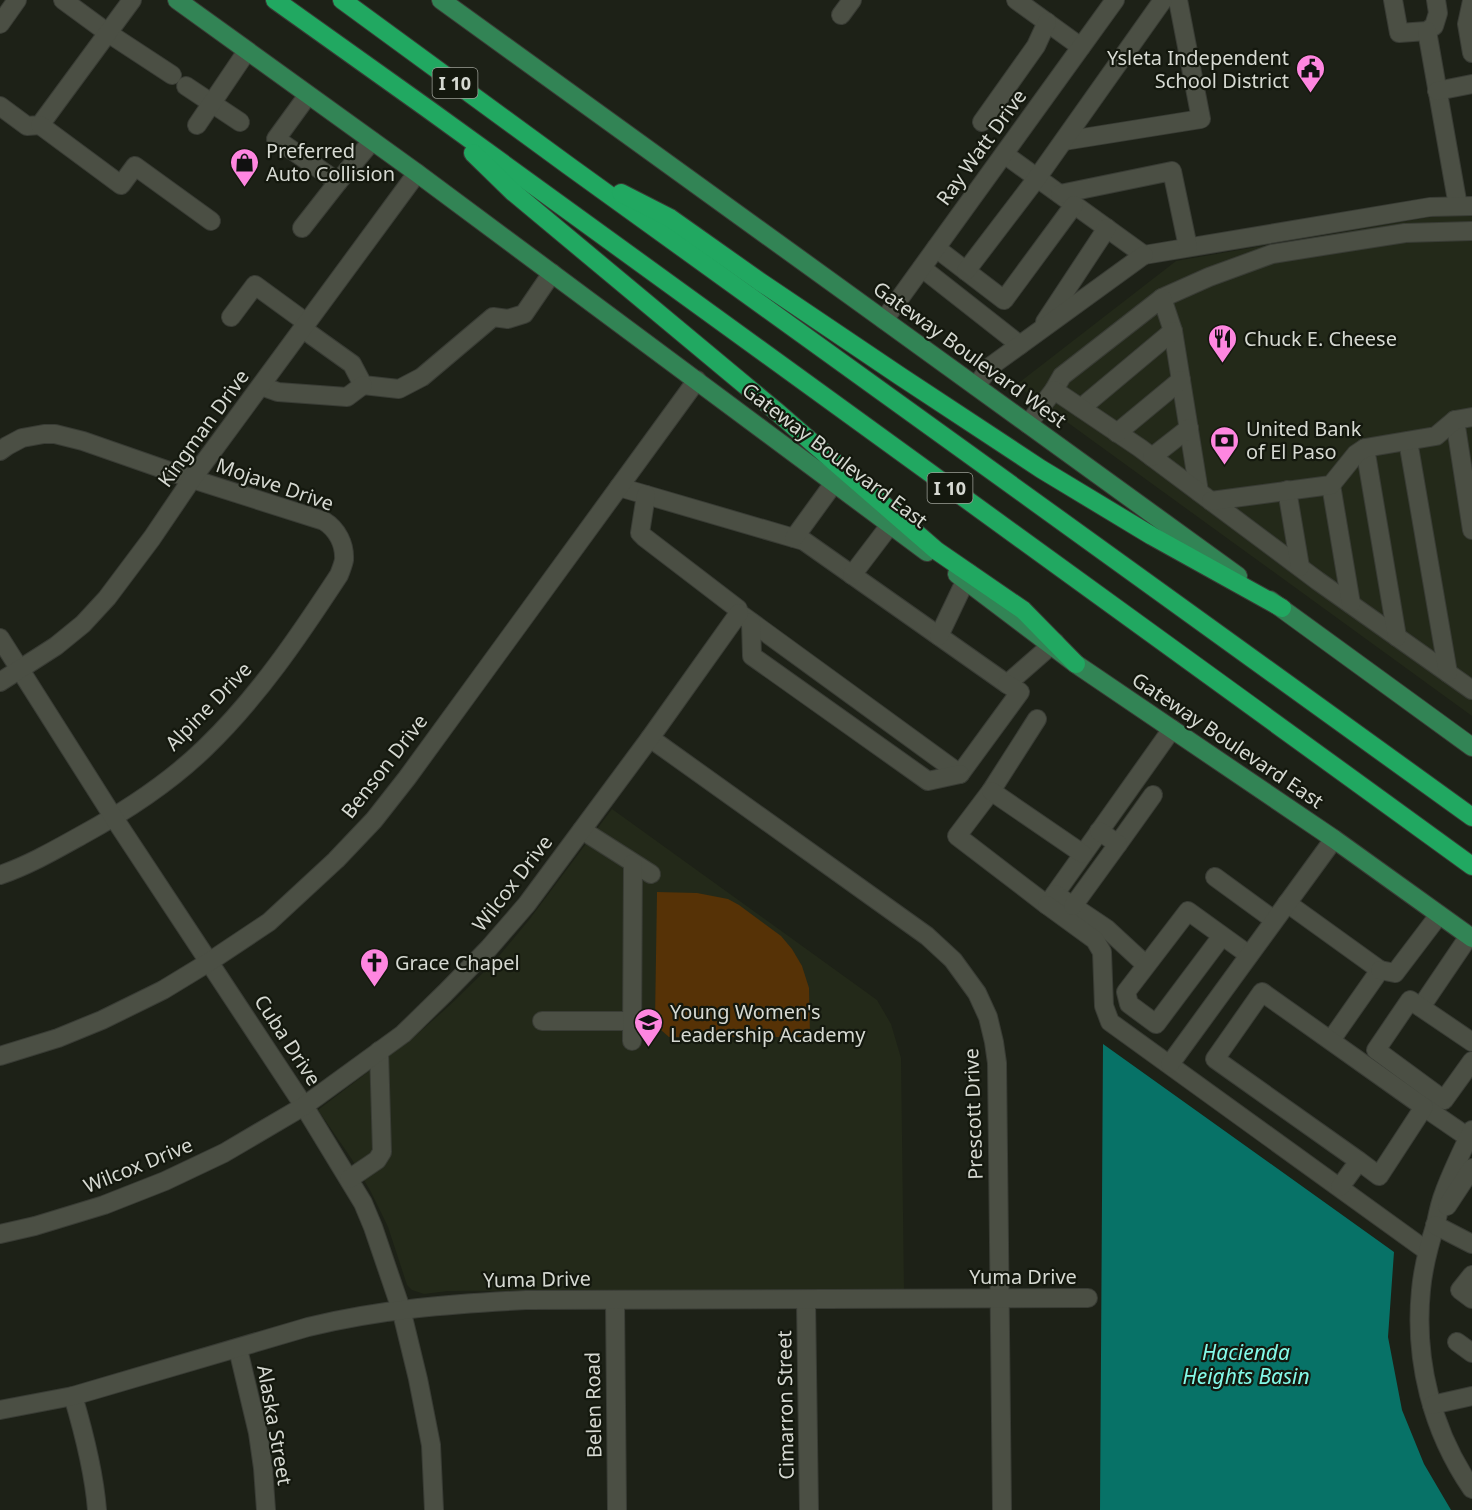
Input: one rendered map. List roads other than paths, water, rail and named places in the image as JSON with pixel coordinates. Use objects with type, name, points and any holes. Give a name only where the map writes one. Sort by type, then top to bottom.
[{"type":"highway","name":"I 10","points":[[275,0],[1472,866]]},
{"type":"highway","name":"I 10","points":[[342,0],[1472,817]]},
{"type":"highway","points":[[428,109],[513,192],[776,411],[967,577],[1023,610],[1076,664]]},
{"type":"highway","points":[[569,166],[670,218],[759,281],[1032,462],[1152,536],[1282,608]]},
{"type":"main road","name":"Gateway Boulevard East","points":[[177,0],[417,173],[890,525],[967,577]]},
{"type":"main road","name":"Gateway Boulevard West","points":[[441,0],[1472,747]]},
{"type":"main road","name":"Gateway Boulevard East","points":[[1076,664],[1334,839],[1471,937]]},
{"type":"street","points":[[0,24],[17,0]]},
{"type":"street","points":[[63,0],[240,122]]},
{"type":"street","points":[[40,125],[132,0]]},
{"type":"street","points":[[841,15],[852,0]]},
{"type":"street","points":[[1016,0],[1081,47]]},
{"type":"street","name":"Ray Watt Drive","points":[[884,320],[1115,0]]},
{"type":"street","points":[[966,271],[1064,141],[1163,0]]},
{"type":"street","points":[[1064,141],[1201,119],[1178,0]]},
{"type":"street","points":[[1393,0],[1399,33],[1427,31],[1434,26],[1438,13],[1436,0]]},
{"type":"street","points":[[1472,1],[1467,24],[1472,53]]},
{"type":"street","points":[[982,122],[1036,46],[1047,22]]},
{"type":"street","points":[[976,386],[991,366],[1144,255],[1430,207],[1465,206],[1437,91],[1427,31]]},
{"type":"street","points":[[196,125],[248,51]]},
{"type":"street","points":[[1437,91],[1472,84]]},
{"type":"street","points":[[308,95],[276,139],[338,182]]},
{"type":"street","points":[[0,106],[27,126],[40,125],[121,185],[135,166],[211,221]]},
{"type":"street","points":[[302,228],[372,141]]},
{"type":"street","points":[[1004,154],[1144,255]]},
{"type":"street","points":[[989,321],[1067,200],[1172,171],[1188,247]]},
{"type":"street","name":"Kingman Drive","points":[[0,682],[56,646],[83,624],[107,598],[417,173]]},
{"type":"street","points":[[1038,332],[1107,228]]},
{"type":"street","points":[[1028,424],[1062,376],[1162,298],[1209,277],[1272,255],[1405,232],[1472,231]]},
{"type":"street","points":[[936,248],[1004,300]]},
{"type":"street","points":[[922,268],[1020,345]]},
{"type":"street","points":[[261,386],[278,392],[347,397],[363,385],[399,389],[422,377],[493,317],[508,319],[524,314],[552,273]]},
{"type":"street","points":[[231,317],[255,285],[352,364],[363,385]]},
{"type":"street","points":[[1162,298],[1173,331],[1189,428],[1205,496]]},
{"type":"street","points":[[1081,408],[1173,331]]},
{"type":"street","name":"Benson Drive","points":[[0,1056],[58,1038],[102,1020],[163,990],[268,922],[336,860],[374,820],[406,778],[697,380]]},
{"type":"street","points":[[1117,433],[1181,380]]},
{"type":"street","points":[[1054,390],[1205,496],[1472,690]]},
{"type":"street","points":[[1205,496],[1287,490],[1331,484],[1356,454],[1365,448],[1436,436],[1463,419],[1472,530]]},
{"type":"street","points":[[1152,458],[1189,428]]},
{"type":"street","name":"Mojave Drive","points":[[0,451],[22,438],[44,434],[55,434],[83,441],[324,521],[333,526],[338,534],[344,560]]},
{"type":"street","points":[[1408,441],[1448,673]]},
{"type":"street","points":[[1365,448],[1397,637]]},
{"type":"street","points":[[794,538],[834,483]]},
{"type":"street","points":[[1331,484],[1351,604]]},
{"type":"street","points":[[619,487],[804,541],[1020,692],[960,774],[928,781],[752,656],[745,618]]},
{"type":"street","points":[[1287,490],[1300,567]]},
{"type":"street","points":[[646,495],[640,532],[644,537],[738,609],[745,618],[960,774]]},
{"type":"street","points":[[852,575],[890,525]]},
{"type":"street","name":"Alpine Drive","points":[[0,875],[36,861],[114,818],[157,788],[205,749],[275,669],[339,575],[344,560]]},
{"type":"street","points":[[939,636],[967,577]]},
{"type":"street","name":"Wilcox Drive","points":[[0,1234],[104,1205],[165,1181],[224,1153],[304,1106],[403,1034],[489,948],[526,904],[650,738],[745,618]]},
{"type":"street","name":"Cuba Drive","points":[[0,638],[114,818],[304,1106],[363,1203],[401,1309],[418,1379],[430,1445],[434,1510]]},
{"type":"street","points":[[1007,684],[1053,643]]},
{"type":"street","points":[[1037,719],[991,791],[957,836],[1051,900],[1095,940],[1102,952],[1104,1006],[1110,1022],[1427,1251]]},
{"type":"street","points":[[1051,900],[1172,729]]},
{"type":"street","name":"Prescott Drive","points":[[650,738],[927,936],[953,960],[977,993],[988,1017],[997,1063],[1002,1510]]},
{"type":"street","points":[[991,791],[1083,854]]},
{"type":"street","points":[[1073,906],[1153,795]]},
{"type":"street","points":[[582,830],[651,874]]},
{"type":"street","points":[[1099,831],[1118,844]]},
{"type":"street","points":[[1170,1064],[1334,839]]},
{"type":"street","points":[[632,1041],[633,863]]},
{"type":"street","points":[[1215,877],[1274,920]]},
{"type":"street","points":[[1051,900],[1073,906],[1107,929],[1146,965]]},
{"type":"street","points":[[1287,903],[1380,969],[1395,973],[1439,915]]},
{"type":"street","points":[[1222,936],[1156,1024],[1129,1005],[1126,992],[1188,911],[1249,955]]},
{"type":"street","points":[[1421,1007],[1471,937]]},
{"type":"street","points":[[1331,1040],[1380,969]]},
{"type":"street","points":[[1238,972],[1262,992],[1424,1107],[1471,1136],[1443,1195],[1427,1251],[1419,1322],[1421,1355],[1427,1387],[1438,1424],[1451,1454],[1472,1489]]},
{"type":"street","points":[[1262,992],[1215,1059],[1379,1176],[1424,1107]]},
{"type":"street","points":[[1472,1042],[1410,1000],[1376,1050],[1444,1100],[1472,1061]]},
{"type":"street","points":[[542,1021],[632,1021]]},
{"type":"street","points":[[349,1179],[377,1160],[381,1152],[379,1051]]},
{"type":"street","points":[[1340,1188],[1359,1161]]},
{"type":"street","points":[[1435,1225],[1471,1173]]},
{"type":"street","points":[[1435,1225],[1472,1244]]},
{"type":"street","points":[[1472,1275],[1460,1290],[1472,1299]]},
{"type":"street","name":"Yuma Drive","points":[[0,1410],[73,1396],[335,1321],[401,1309],[514,1301],[1088,1298]]},
{"type":"street","name":"Belen Road","points":[[615,1300],[616,1510]]},
{"type":"street","name":"Cimarron Street","points":[[806,1300],[809,1510]]},
{"type":"street","points":[[1457,1342],[1472,1353]]},
{"type":"street","name":"Alaska Street","points":[[238,1348],[258,1433],[266,1510]]},
{"type":"street","points":[[73,1396],[86,1439],[96,1491],[97,1510]]},
{"type":"street","points":[[1432,1405],[1472,1396]]},
{"type":"water","name":"Hacienda Heights Basin","points":[[1103,1044],[1394,1252],[1388,1337],[1402,1410],[1424,1464],[1451,1510],[1100,1510]]},
{"type":"place","name":"Ysleta Independent School District","points":[[1310,94]]},
{"type":"place","name":"Preferred Auto Collision","points":[[245,188]]},
{"type":"place","name":"Chuck E. Cheese","points":[[1223,364]]},
{"type":"place","name":"United Bank of El Paso","points":[[1225,466]]},
{"type":"place","name":"Grace Chapel","points":[[374,988]]},
{"type":"place","name":"Young Women's Leadership Academy","points":[[649,1048]]}]
